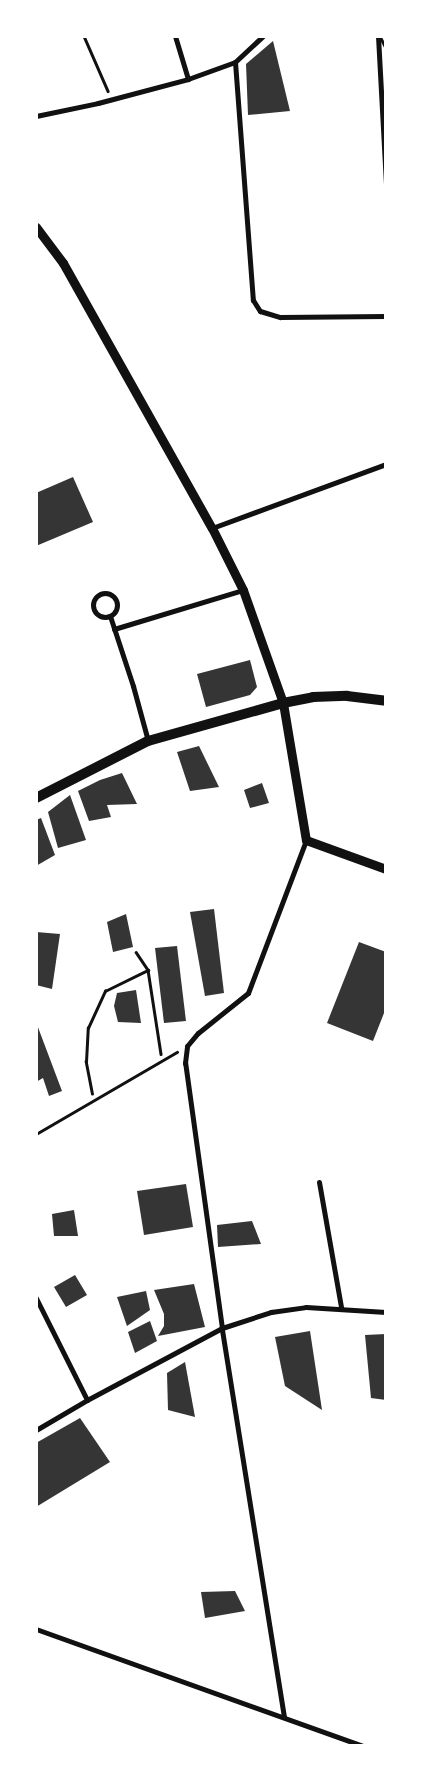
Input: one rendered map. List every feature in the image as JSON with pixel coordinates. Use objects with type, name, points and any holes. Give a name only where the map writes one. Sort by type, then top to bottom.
[{"type":"main road","points":[[36,798],[148,741],[283,703],[313,697],[347,696],[386,701]]},
{"type":"street","points":[[175,36],[188,79]]},
{"type":"street","points":[[36,116],[188,79],[236,62],[263,36]]},
{"type":"street","points":[[378,36],[386,185]]},
{"type":"street","points":[[236,62],[254,300],[260,311],[280,317],[386,316]]},
{"type":"street","points":[[36,226],[63,264],[212,528],[243,590],[283,703],[306,840],[248,993],[198,1034],[188,1046],[185,1063],[222,1328],[284,1717]]},
{"type":"street","points":[[212,528],[386,464]]},
{"type":"street","points":[[114,629],[243,590]]},
{"type":"street","points":[[108,593],[117,601],[116,610],[110,616],[98,615],[94,608],[94,600],[100,594],[108,593]]},
{"type":"street","points":[[110,616],[148,741]]},
{"type":"street","points":[[306,840],[386,869]]},
{"type":"street","points":[[318,1182],[341,1307]]},
{"type":"street","points":[[36,1298],[87,1400]]},
{"type":"street","points":[[36,1430],[87,1400],[222,1328],[271,1312],[306,1307],[341,1307],[386,1312]]},
{"type":"street","points":[[36,1629],[363,1746]]},
{"type":"lane","points":[[378,36],[386,49]]},
{"type":"path","points":[[84,36],[112,99]]},
{"type":"path","points":[[136,952],[148,970],[160,1054]]},
{"type":"path","points":[[92,1094],[86,1062],[88,1028],[105,991],[148,970]]},
{"type":"path","points":[[36,1134],[188,1046]]},
{"type":"building","points":[[273,41],[290,111],[248,115],[246,64]]},
{"type":"building","points":[[73,477],[93,522],[36,546],[36,493]]},
{"type":"building","points":[[250,660],[257,687],[250,695],[206,707],[197,674]]},
{"type":"building","points":[[199,746],[219,787],[190,791],[177,752]]},
{"type":"building","points":[[122,773],[137,804],[107,805],[111,817],[89,821],[78,791],[100,780]]},
{"type":"building","points":[[262,783],[269,803],[250,808],[244,790]]},
{"type":"building","points":[[70,795],[86,840],[58,848],[48,812]]},
{"type":"building","points":[[41,818],[55,855],[36,866],[36,820]]},
{"type":"building","points":[[214,909],[224,993],[205,996],[190,912]]},
{"type":"building","points":[[126,914],[133,947],[113,952],[107,922]]},
{"type":"building","points":[[36,932],[60,934],[52,989],[36,985]]},
{"type":"building","points":[[359,942],[386,952],[386,1008],[373,1041],[327,1023]]},
{"type":"building","points":[[177,946],[186,1021],[164,1023],[155,948]]},
{"type":"building","points":[[136,990],[141,1023],[118,1022],[114,1006],[117,993]]},
{"type":"building","points":[[36,1022],[62,1091],[49,1096],[43,1078],[36,1082]]},
{"type":"building","points":[[186,1184],[193,1227],[144,1235],[137,1191]]},
{"type":"building","points":[[74,1210],[78,1236],[54,1236],[52,1214]]},
{"type":"building","points":[[252,1221],[261,1244],[218,1247],[217,1225]]},
{"type":"building","points":[[75,1275],[87,1295],[66,1307],[54,1287]]},
{"type":"building","points":[[194,1284],[205,1327],[158,1336],[164,1326],[164,1314],[154,1290]]},
{"type":"building","points":[[146,1291],[150,1310],[127,1326],[117,1297]]},
{"type":"building","points":[[150,1321],[157,1341],[135,1353],[128,1332]]},
{"type":"building","points":[[310,1331],[322,1410],[285,1386],[275,1337]]},
{"type":"building","points":[[386,1334],[386,1400],[371,1398],[365,1335]]},
{"type":"building","points":[[185,1362],[195,1417],[168,1410],[167,1373]]},
{"type":"building","points":[[80,1418],[110,1462],[36,1507],[36,1443]]},
{"type":"building","points":[[235,1591],[245,1611],[205,1618],[201,1592]]}]
